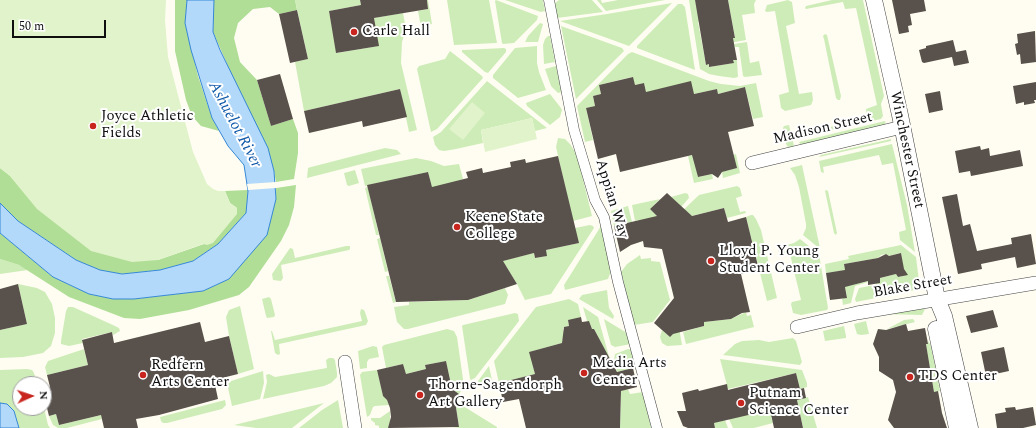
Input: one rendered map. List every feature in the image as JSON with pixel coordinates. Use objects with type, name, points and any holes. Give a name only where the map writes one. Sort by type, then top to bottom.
[{"type":"street","name":"Appian Way","points":[[549,0],[574,130],[595,200],[604,217],[618,282],[657,428]]},
{"type":"street","name":"Winchester Street","points":[[874,0],[902,127],[937,300],[944,316],[970,428]]},
{"type":"street","name":"Madison Street","points":[[752,163],[902,127]]},
{"type":"street","name":"Blake Street","points":[[796,327],[857,313],[1036,283]]},
{"type":"street","name":"Winchester Street","points":[[937,300],[934,321],[957,428]]},
{"type":"street","points":[[345,362],[355,428]]},
{"type":"green space","name":"Joyce Athletic Fields","points":[[0,0],[166,0],[165,20],[168,57],[193,152],[207,184],[218,191],[225,191],[230,203],[237,208],[237,214],[213,243],[200,245],[158,260],[132,262],[91,251],[37,209],[9,175],[0,168]]},
{"type":"green space","points":[[175,0],[187,0],[185,23],[198,76],[212,118],[219,131],[201,126],[192,116],[186,100],[175,51]]},
{"type":"green space","points":[[214,0],[295,0],[297,10],[279,14],[270,7],[253,9],[238,23],[234,38],[240,62],[257,80],[271,126],[293,119],[298,133],[298,153],[294,179],[276,182],[274,171],[213,32]]},
{"type":"green space","points":[[295,0],[360,0],[361,5],[329,11],[337,53],[378,46],[374,18],[403,13],[406,29],[402,42],[401,63],[417,130],[409,132],[400,89],[304,111],[295,62],[308,59]]},
{"type":"green space","points":[[427,0],[432,24],[421,27],[418,11],[428,9]]},
{"type":"green space","points":[[447,0],[489,0],[497,43],[454,45]]},
{"type":"green space","points":[[496,0],[538,16],[537,20],[514,43],[502,43]]},
{"type":"green space","points":[[505,0],[543,0],[545,11],[541,12]]},
{"type":"green space","points":[[559,0],[592,0],[603,12],[557,18],[555,3]]},
{"type":"green space","points":[[597,0],[601,0],[602,3],[618,0],[665,0],[606,11]]},
{"type":"green space","points":[[689,0],[695,0],[701,21],[698,22],[706,65],[709,64],[709,67],[733,63],[733,60],[737,60],[738,77],[734,78],[709,74],[700,69]]},
{"type":"green space","points":[[728,0],[756,0],[754,4],[755,13],[742,15],[746,40],[730,43],[730,38],[735,37]]},
{"type":"green space","points":[[788,0],[792,2],[795,23],[786,26],[799,94],[812,92],[813,100],[811,105],[785,111],[781,108],[779,95],[789,92],[775,11],[765,11],[767,5]]},
{"type":"green space","points":[[832,0],[863,0],[884,96],[881,104],[883,116],[881,119],[798,137],[797,135],[867,118],[866,109],[877,105],[856,8],[845,9],[843,2],[805,8],[806,6]]},
{"type":"green space","points":[[672,3],[629,46],[560,21],[607,14]]},
{"type":"green space","points":[[678,4],[682,4],[685,7],[695,70],[637,48],[637,46]]},
{"type":"green space","points":[[540,23],[543,24],[538,42],[525,42],[528,36]]},
{"type":"green space","points":[[561,26],[622,48],[624,51],[576,99]]},
{"type":"green space","points":[[825,34],[827,35],[841,96],[840,100],[836,98],[823,36]]},
{"type":"green space","points":[[548,36],[550,36],[555,62],[544,64],[543,45]]},
{"type":"green space","points":[[747,42],[750,63],[759,61],[762,75],[743,76],[739,47],[735,47],[734,44]]},
{"type":"green space","points":[[537,46],[537,63],[546,90],[518,98],[493,78],[493,75],[515,48]]},
{"type":"green space","points":[[506,49],[506,52],[488,73],[462,52],[462,50]]},
{"type":"green space","points":[[450,51],[483,78],[437,129],[431,132],[417,69],[419,66],[445,59]]},
{"type":"green space","points":[[632,52],[709,81],[721,84],[740,86],[756,83],[763,117],[753,119],[745,87],[718,94],[717,89],[694,94],[646,92],[644,83],[635,85],[632,77],[599,85],[601,94],[593,96],[595,106],[586,108],[593,140],[585,142],[577,106],[628,54]]},
{"type":"green space","points":[[556,66],[562,92],[558,93],[551,86],[545,69]]},
{"type":"green space","points":[[487,81],[547,128],[535,131],[532,118],[481,130],[483,143],[444,151],[439,150],[435,145],[433,137],[441,132]]},
{"type":"green space","points":[[550,94],[562,110],[560,117],[550,125],[527,106],[526,103]]},
{"type":"green space","points":[[472,102],[485,113],[463,140],[449,129]]},
{"type":"green space","points":[[532,118],[537,139],[485,152],[481,130]]},
{"type":"green space","points":[[885,121],[886,126],[801,145],[799,142]]},
{"type":"green space","points":[[789,125],[794,146],[788,147],[783,128],[784,126]]},
{"type":"green space","points":[[558,138],[565,139],[577,155],[592,216],[573,221],[556,147]]},
{"type":"green space","points":[[891,139],[891,141],[819,157],[821,155]]},
{"type":"green space","points":[[892,144],[907,205],[915,252],[900,240],[899,232],[906,230],[893,163],[882,165],[879,155],[823,167],[824,173],[821,172],[819,161]]},
{"type":"green space","points":[[385,148],[397,150],[401,154],[307,178],[308,168]]},
{"type":"green space","points":[[736,154],[740,173],[723,178],[722,172],[736,168],[733,155]]},
{"type":"green space","points":[[693,155],[698,177],[712,174],[713,179],[694,183],[688,156]]},
{"type":"green space","points":[[416,158],[431,161],[444,166],[459,164],[463,179],[433,191],[428,172],[365,186],[361,169]]},
{"type":"green space","points":[[802,165],[820,249],[803,235],[806,224],[799,187],[795,175],[790,168]]},
{"type":"green space","points":[[0,168],[9,175],[158,260],[204,244],[237,208],[230,203],[225,191],[248,190],[246,213],[218,244],[193,261],[160,270],[122,274],[99,270],[76,260],[18,221],[0,203]]},
{"type":"green space","points":[[355,170],[359,183],[349,186],[347,185],[344,173]]},
{"type":"green space","points":[[296,185],[294,207],[289,225],[281,241],[249,287],[239,295],[189,310],[140,319],[124,318],[69,297],[19,265],[0,259],[0,233],[53,277],[89,294],[113,299],[134,299],[203,291],[229,279],[276,199],[276,188]]},
{"type":"green space","points":[[737,186],[740,188],[742,196],[736,198],[740,212],[745,211],[746,213],[727,218],[724,208],[679,219],[677,216],[699,195]]},
{"type":"green space","points":[[368,187],[379,235],[376,235],[365,188]]},
{"type":"green space","points":[[826,190],[828,191],[837,233],[836,235],[834,233]]},
{"type":"green space","points":[[685,193],[688,194],[689,198],[681,207],[671,197]]},
{"type":"green space","points":[[660,199],[650,209],[661,220],[641,231],[638,220],[635,221],[632,205]]},
{"type":"green space","points":[[628,206],[632,222],[614,226],[611,211]]},
{"type":"green space","points":[[753,215],[756,219],[761,230],[777,298],[767,301],[746,217]]},
{"type":"green space","points":[[590,225],[594,228],[551,294],[525,300],[506,266],[502,266],[501,261],[534,253],[535,258],[546,256],[546,250],[578,243],[575,228]]},
{"type":"green space","points":[[601,226],[612,268],[608,279],[565,290],[564,285]]},
{"type":"green space","points":[[380,238],[388,271],[385,272],[377,239]]},
{"type":"green space","points":[[800,239],[819,254],[828,308],[827,310],[801,315],[793,313],[791,304],[792,302],[801,300],[790,254],[780,256],[778,249],[778,247],[794,243]]},
{"type":"green space","points":[[901,245],[916,257],[920,289],[856,302],[855,299],[859,288],[875,285],[880,278],[896,274],[898,277],[903,276],[901,253],[889,256],[886,254],[881,255],[878,258],[844,264],[848,286],[868,282],[855,286],[851,303],[843,305],[842,299],[847,297],[842,271],[826,273],[825,264],[849,259],[848,256]]},
{"type":"green space","points":[[350,246],[349,250],[281,265],[283,278],[281,281],[273,280],[272,274],[290,248],[293,249],[295,258]]},
{"type":"green space","points":[[640,255],[641,259],[651,258],[651,261],[660,262],[670,300],[653,322],[634,325],[621,272],[627,264]]},
{"type":"green space","points":[[0,259],[19,265],[28,270],[0,274]]},
{"type":"green space","points":[[386,276],[389,276],[396,302],[393,303]]},
{"type":"green space","points":[[18,284],[37,288],[45,292],[52,304],[55,318],[55,333],[51,346],[43,353],[23,357],[0,358],[0,330],[27,324]]},
{"type":"green space","points":[[505,288],[508,295],[505,304],[408,329],[404,329],[397,322],[394,307],[409,305],[409,302],[468,300]]},
{"type":"green space","points":[[607,290],[609,308],[614,316],[613,319],[579,299],[582,295]]},
{"type":"green space","points":[[269,297],[271,299],[275,315],[274,317],[267,318],[262,299]]},
{"type":"green space","points":[[569,299],[578,304],[581,317],[568,321],[569,326],[563,328],[565,337],[563,338],[562,343],[530,352],[535,374],[499,383],[494,361],[536,307]]},
{"type":"green space","points":[[240,306],[254,369],[238,374],[226,317],[229,310]]},
{"type":"green space","points":[[68,307],[73,307],[113,325],[119,328],[120,331],[113,335],[112,332],[82,339],[83,343],[69,346],[61,344],[66,311]]},
{"type":"green space","points":[[583,307],[598,317],[610,360],[594,329],[592,329],[589,321],[587,321]]},
{"type":"green space","points":[[361,309],[364,310],[368,321],[366,325],[279,344],[280,354],[278,355],[275,353],[271,331],[275,340],[362,321],[360,313]]},
{"type":"green space","points":[[925,309],[922,315],[882,314]]},
{"type":"green space","points":[[746,312],[747,316],[751,315],[754,327],[686,344],[683,332],[704,326],[704,322],[731,319]]},
{"type":"green space","points":[[515,313],[518,314],[519,321],[475,378],[471,380],[462,326]]},
{"type":"green space","points":[[604,319],[627,333],[631,344],[615,347],[611,345]]},
{"type":"green space","points":[[913,319],[915,322],[887,329],[904,320]]},
{"type":"green space","points":[[866,321],[869,334],[857,334],[854,324]]},
{"type":"green space","points":[[844,326],[846,338],[825,341],[823,331]]},
{"type":"green space","points":[[679,327],[682,345],[667,346],[662,343],[660,337],[662,330],[670,337]]},
{"type":"green space","points":[[447,329],[454,331],[457,337],[464,386],[459,394],[452,389],[446,361],[425,365],[426,369],[406,374],[403,364],[386,368],[382,347],[384,345]]},
{"type":"green space","points":[[793,338],[796,341],[802,362],[800,365],[723,355],[735,344],[742,341],[759,340],[769,342]]},
{"type":"green space","points":[[927,339],[931,346],[940,391],[934,392],[926,344],[928,344]]},
{"type":"green space","points":[[373,346],[377,347],[379,357],[369,359],[367,362],[367,368],[360,369],[358,351]]},
{"type":"green space","points":[[84,349],[88,365],[47,375],[45,367],[48,361]]},
{"type":"green space","points":[[628,349],[632,350],[637,367],[617,372],[614,360],[615,354]]},
{"type":"green space","points":[[333,358],[335,360],[337,373],[337,377],[331,383],[324,386],[263,399],[267,382],[266,375],[269,374],[275,377],[327,368],[326,360]]},
{"type":"green space","points":[[720,359],[802,370],[807,387],[800,389],[796,373],[728,389]]},
{"type":"green space","points":[[489,366],[492,380],[478,383],[478,381]]},
{"type":"green space","points":[[27,369],[32,370],[34,373],[35,376],[12,376],[12,409],[7,404],[0,403],[0,370]]},
{"type":"green space","points":[[377,370],[383,395],[389,405],[373,407],[370,415],[367,417],[360,375],[362,372]]},
{"type":"green space","points":[[263,371],[264,383],[260,399],[232,406],[228,384],[231,381]]},
{"type":"green space","points":[[628,389],[630,394],[643,392],[651,428],[620,428],[621,397],[619,391]]},
{"type":"green space","points":[[808,397],[817,428],[803,428],[797,400]]},
{"type":"green space","points":[[225,400],[226,405],[222,409],[167,423],[163,423],[161,421],[160,417]]},
{"type":"green space","points":[[338,400],[343,428],[299,428],[322,410]]},
{"type":"green space","points":[[455,401],[497,428],[453,428],[459,427]]},
{"type":"green space","points":[[324,403],[292,428],[256,428],[234,425]]},
{"type":"green space","points":[[772,407],[774,417],[771,417],[773,423],[754,428],[733,428],[729,419]]},
{"type":"green space","points":[[390,411],[390,428],[379,428],[379,426],[375,425],[375,423],[371,420],[371,418],[380,418]]},
{"type":"green space","points":[[56,414],[59,425],[101,415],[102,419],[67,428],[58,428],[53,425],[49,416]]},
{"type":"green space","points":[[15,416],[46,416],[50,428],[19,428]]},
{"type":"green space","points":[[725,420],[728,428],[715,428],[714,423]]},
{"type":"water","name":"Ashuelot River","points":[[187,0],[214,0],[213,32],[220,50],[268,148],[274,171],[276,199],[267,235],[229,279],[203,291],[134,299],[113,299],[89,294],[53,277],[0,233],[0,203],[18,221],[76,260],[100,270],[122,274],[160,270],[193,261],[218,244],[246,213],[248,191],[244,165],[228,146],[212,118],[191,50],[185,23]]},
{"type":"water","points":[[0,403],[7,404],[12,409],[12,416],[15,416],[19,428],[0,428]]},
{"type":"pier","points":[[276,182],[276,188],[248,190],[247,184]]},
{"type":"building","name":"Carle Hall","points":[[360,0],[427,0],[428,9],[374,18],[379,46],[336,53],[329,11],[361,5]]},
{"type":"building","points":[[695,0],[728,0],[735,38],[733,38],[737,60],[733,60],[734,63],[709,67],[709,64],[706,65]]},
{"type":"building","points":[[892,0],[924,0],[926,11],[910,14],[912,25],[908,26],[909,32],[899,34]]},
{"type":"building","points":[[297,10],[308,59],[290,63],[279,14]]},
{"type":"building","points":[[1035,31],[1036,62],[1021,64],[1020,54],[1017,55],[1015,44],[1018,43],[1017,34]]},
{"type":"building","points":[[953,40],[956,52],[966,50],[969,63],[954,66],[952,57],[924,63],[922,62],[919,50],[926,48],[926,46]]},
{"type":"building","points":[[280,74],[293,119],[271,126],[257,80]]},
{"type":"building","points":[[633,77],[635,85],[644,83],[646,92],[691,81],[694,94],[717,89],[718,94],[745,87],[754,126],[728,132],[737,168],[722,172],[718,178],[712,174],[698,177],[692,155],[620,172],[616,154],[598,159],[586,108],[595,106],[593,96],[601,94],[599,85]]},
{"type":"building","points":[[1036,82],[1035,103],[1024,105],[1024,102],[1016,104],[1013,86]]},
{"type":"building","points":[[400,89],[407,117],[363,127],[362,121],[309,133],[304,111]]},
{"type":"building","points":[[940,91],[943,110],[929,113],[925,94]]},
{"type":"building","points":[[980,146],[981,150],[989,148],[990,156],[1020,150],[1023,166],[971,176],[970,171],[959,173],[955,151]]},
{"type":"building","points":[[558,156],[579,243],[546,250],[547,256],[535,258],[534,253],[503,261],[517,284],[468,300],[396,302],[367,185],[428,172],[432,187],[468,178],[466,172],[482,168],[483,173],[511,167],[510,162],[525,159],[526,163]]},
{"type":"building","name":"Lloyd P. Young Student Center","points":[[667,193],[692,216],[724,208],[728,222],[746,217],[759,270],[741,274],[750,312],[742,313],[731,319],[704,322],[704,326],[673,334],[670,337],[654,323],[674,298],[662,249],[644,247],[643,241],[631,245],[620,252],[614,226],[657,216],[650,209]]},
{"type":"building","points":[[957,194],[963,226],[970,224],[977,251],[1012,244],[1011,238],[1031,234],[1036,264],[1017,268],[1015,257],[981,264],[982,269],[958,274],[942,197]]},
{"type":"building","points":[[901,253],[904,269],[908,275],[898,277],[896,274],[880,278],[880,283],[868,285],[868,281],[845,287],[847,298],[830,300],[826,273],[845,270],[844,264],[878,258],[886,254],[889,256]]},
{"type":"building","points":[[18,284],[27,324],[0,330],[0,289]]},
{"type":"building","points":[[993,310],[998,327],[971,333],[966,316]]},
{"type":"building","name":"Media Arts Center","points":[[581,317],[582,322],[589,321],[592,329],[594,329],[617,372],[633,368],[637,387],[621,391],[620,428],[526,428],[519,399],[503,402],[499,383],[535,374],[529,352],[562,343],[564,327],[569,326],[568,320]]},
{"type":"building","name":"Redfern Arts Center","points":[[200,322],[205,342],[229,336],[238,374],[214,380],[218,399],[159,415],[136,419],[138,428],[104,428],[101,415],[59,425],[56,414],[52,415],[52,376],[47,375],[88,365],[82,340],[112,332],[114,343]]},
{"type":"building","name":"TDS Center","points":[[906,324],[908,331],[925,328],[928,344],[926,344],[934,392],[938,391],[942,413],[947,428],[894,428],[888,420],[896,392],[893,380],[879,371],[879,357],[873,344],[878,329],[886,330]]},
{"type":"building","points":[[1004,347],[1009,371],[986,376],[981,352]]},
{"type":"building","name":"Thorne-Sagendorph Art Gallery","points":[[446,361],[452,389],[459,394],[455,401],[459,427],[388,428],[391,417],[390,408],[387,400],[383,396],[377,370],[403,364],[406,374],[426,369],[425,365]]},
{"type":"building","name":"Putnam Science Center","points":[[796,373],[800,389],[804,388],[806,398],[797,400],[803,428],[774,428],[770,410],[714,423],[715,428],[688,428],[683,426],[677,411],[686,411],[682,393],[698,389],[699,391],[727,384],[728,390]]},
{"type":"building","points":[[1015,407],[1016,410],[1033,407],[1036,425],[1023,428],[997,428],[995,414],[1006,412],[1005,408]]},
{"type":"place","name":"Carle Hall","points":[[354,32]]},
{"type":"place","name":"Joyce Athletic Fields","points":[[93,126]]},
{"type":"place","name":"Keene State College","points":[[457,227]]},
{"type":"place","name":"Lloyd P. Young Student Center","points":[[711,261]]},
{"type":"place","name":"Media Arts Center","points":[[584,373]]},
{"type":"place","name":"Redfern Arts Center","points":[[143,375]]},
{"type":"place","name":"TDS Center","points":[[910,377]]},
{"type":"place","name":"Thorne-Sagendorph Art Gallery","points":[[420,395]]},
{"type":"place","name":"Putnam Science Center","points":[[741,403]]}]
